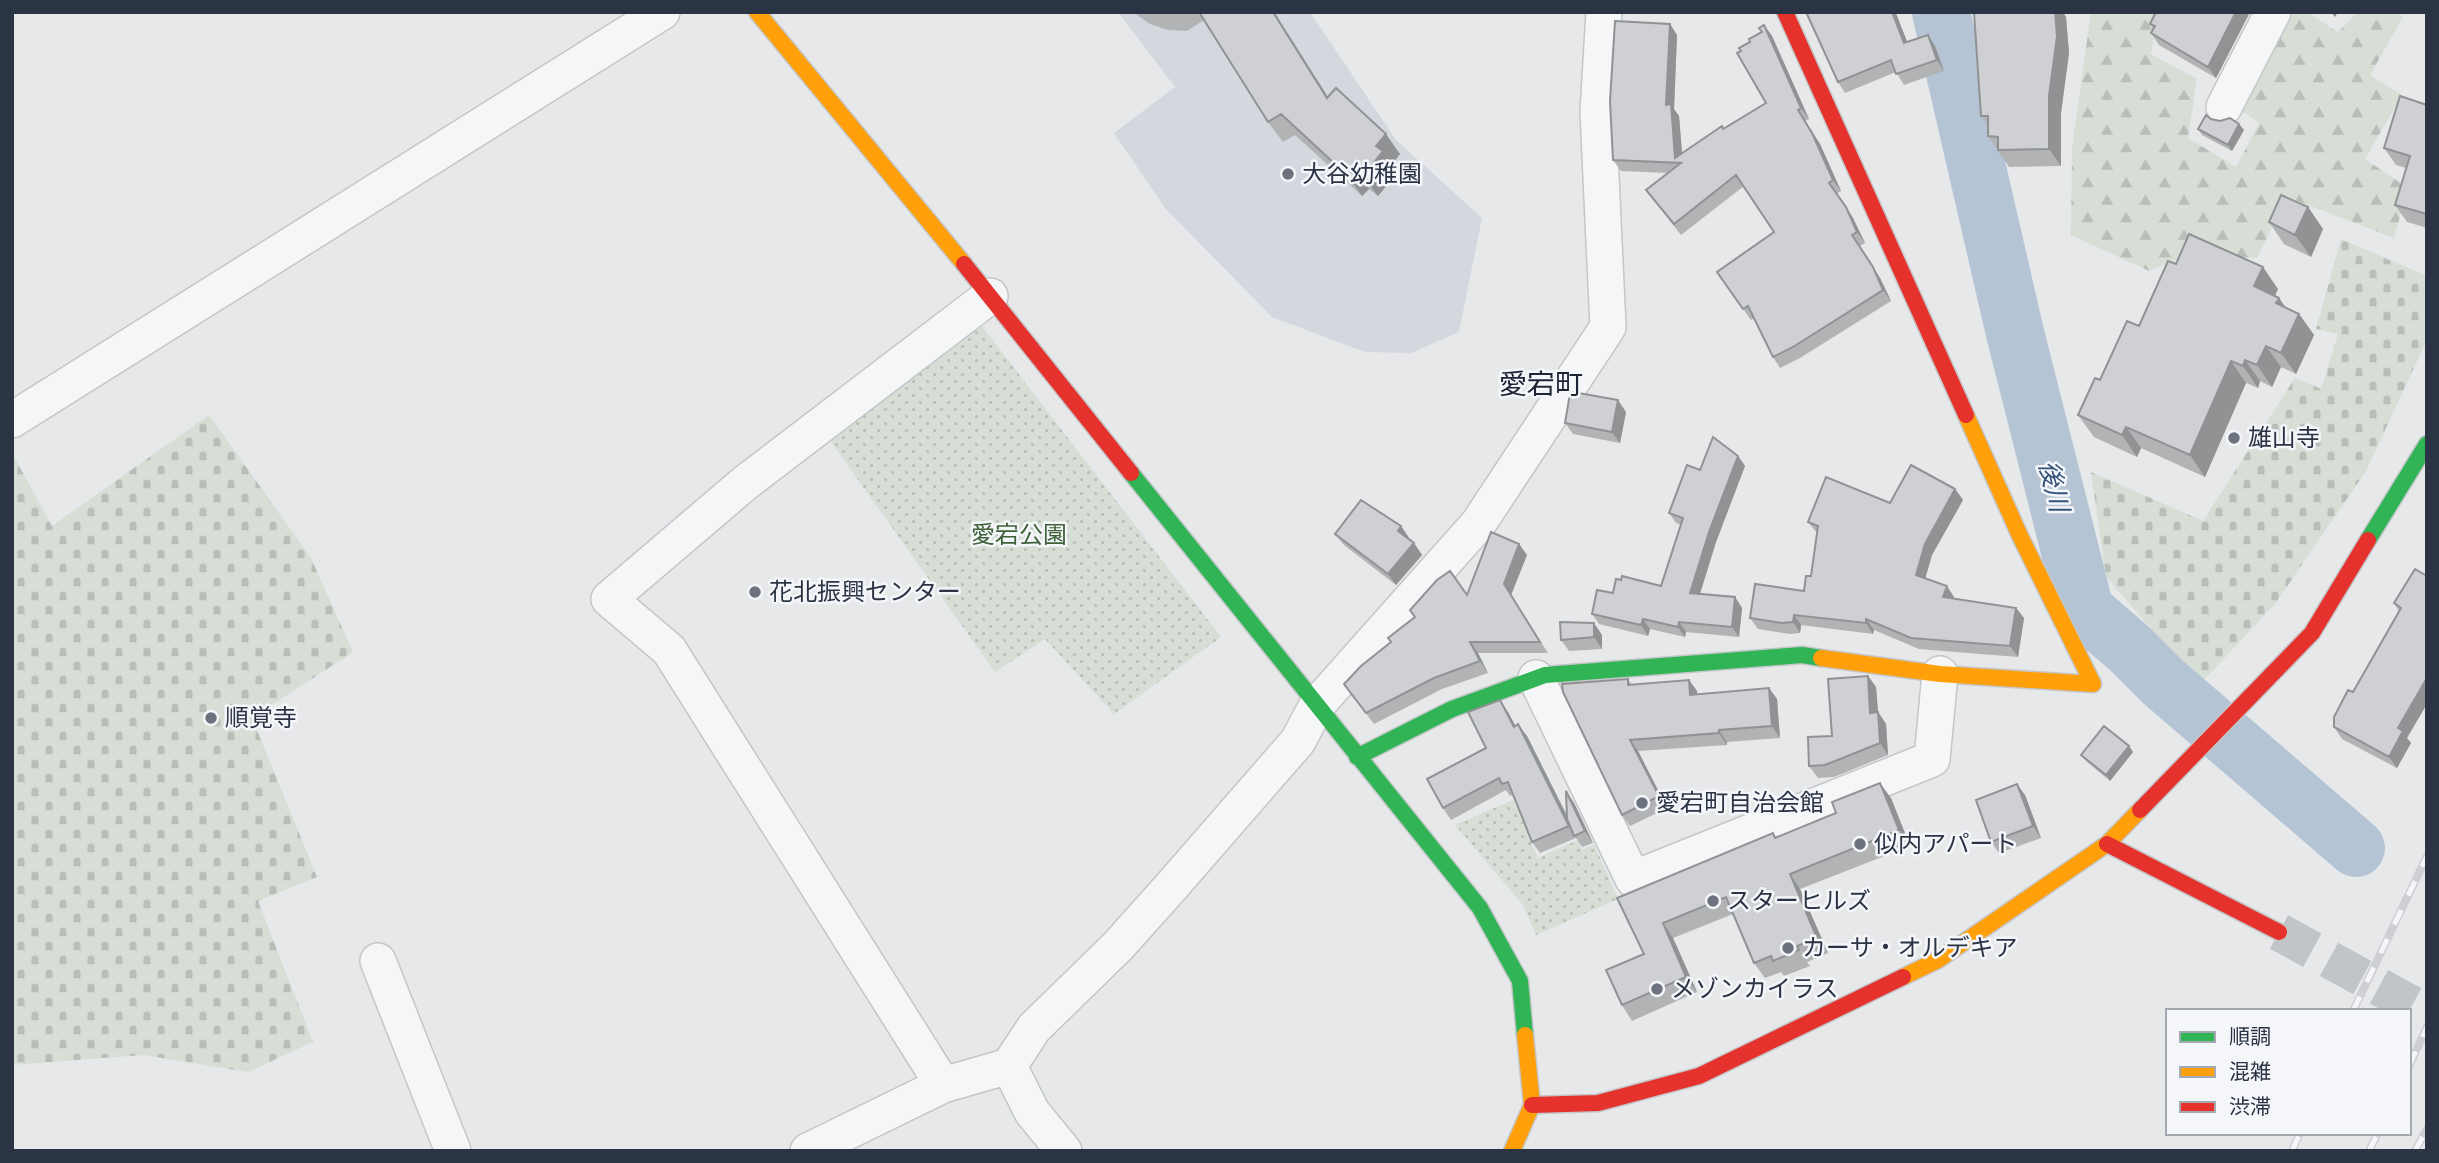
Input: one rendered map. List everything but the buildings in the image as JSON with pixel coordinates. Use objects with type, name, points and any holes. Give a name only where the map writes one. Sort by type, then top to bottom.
[{"type":"street","points":[[12,421],[662,12]]},
{"type":"street","points":[[757,12],[990,296],[1480,908],[1520,981],[1532,1105],[1513,1151]]},
{"type":"street","points":[[808,1151],[943,1085],[1009,1066],[1034,1027],[1118,946],[1298,741],[1317,705],[1478,524],[1608,327],[1598,112],[1604,12]]},
{"type":"street","points":[[1357,757],[1452,709],[1545,675],[1802,655],[1940,674],[2093,684],[2020,536],[1784,12]]},
{"type":"street","points":[[2224,107],[2273,12]]},
{"type":"street","points":[[943,1085],[669,650],[609,600],[745,483],[990,296]]},
{"type":"street","points":[[1532,1105],[1598,1103],[1699,1076],[1938,960],[2107,844],[2312,632],[2427,444]]},
{"type":"street","points":[[1536,678],[1633,879],[1932,760],[1940,674]]},
{"type":"street","points":[[2107,844],[2279,932]]},
{"type":"street","points":[[378,961],[453,1151]]},
{"type":"street","points":[[1009,1066],[1032,1112],[1064,1151]]},
{"type":"shaded area","name":"大谷幼稚園","points":[[1118,12],[1310,12],[1396,140],[1482,218],[1459,332],[1411,353],[1365,352],[1272,317],[1165,208],[1114,133],[1175,87]]},
{"type":"green space","points":[[2091,12],[2157,12],[2151,54],[2197,79],[2188,138],[2236,167],[2259,123],[2243,111],[2294,12],[2307,12],[2338,32],[2358,12],[2396,12],[2403,17],[2370,75],[2402,95],[2365,159],[2408,188],[2394,238],[2287,197],[2257,258],[2183,257],[2149,271],[2071,235],[2072,148]]},
{"type":"green space","points":[[2341,239],[2427,276],[2427,340],[2366,471],[2275,604],[2200,684],[2106,577],[2091,472],[2203,521],[2295,378],[2321,389],[2338,334],[2316,329]]},
{"type":"green space","name":"愛宕公園","points":[[978,321],[1221,637],[1114,714],[1045,639],[995,672],[824,432]]},
{"type":"green space","points":[[209,415],[311,558],[353,652],[252,718],[317,877],[258,901],[313,1042],[248,1072],[143,1055],[12,1065],[12,453],[52,526]]},
{"type":"green space","points":[[1513,800],[1538,858],[1578,840],[1582,850],[1594,844],[1618,899],[1536,935],[1523,905],[1455,825]]},
{"type":"waterway","name":"後川","points":[[1941,12],[2015,333],[2085,610],[2163,682],[2356,848]]},
{"type":"tunnel","points":[[2279,932],[2427,1013]]},
{"type":"railway","points":[[2354,1009],[2427,856]]},
{"type":"railway","points":[[2411,1062],[2427,1027]]},
{"type":"railway","points":[[2415,1151],[2427,1129]]},
{"type":"railway","points":[[2292,1151],[2299,1135]]},
{"type":"railway","points":[[2369,1151],[2377,1135]]},
{"type":"traffic: fast","points":[[2368,540],[2427,444]]},
{"type":"traffic: fast","points":[[1131,473],[1480,908],[1520,981],[1525,1035]]},
{"type":"traffic: fast","points":[[1357,757],[1452,709],[1545,675],[1802,655],[1821,658]]},
{"type":"traffic: slow","points":[[757,12],[964,264]]},
{"type":"traffic: slow","points":[[1821,658],[1940,674],[2093,684],[2020,536],[1966,415]]},
{"type":"traffic: slow","points":[[1903,977],[1938,960],[2107,844],[2140,810]]},
{"type":"traffic: slow","points":[[1512,1151],[1532,1105],[1525,1035]]},
{"type":"traffic: jam","points":[[1785,12],[1966,415]]},
{"type":"traffic: jam","points":[[964,264],[1131,473]]},
{"type":"traffic: jam","points":[[2140,810],[2312,633],[2368,540]]},
{"type":"traffic: jam","points":[[2107,844],[2279,932]]},
{"type":"traffic: jam","points":[[1532,1105],[1598,1103],[1699,1076],[1903,977]]},
{"type":"place","name":"大谷幼稚園","points":[[1288,174]]},
{"type":"place","name":"雄山寺","points":[[2234,438]]},
{"type":"place","name":"花北振興センター","points":[[755,592]]},
{"type":"place","name":"順覚寺","points":[[211,718]]},
{"type":"place","name":"愛宕町自治会館","points":[[1642,803]]},
{"type":"place","name":"似内アパート","points":[[1860,844]]},
{"type":"place","name":"スターヒルズ","points":[[1713,901]]},
{"type":"place","name":"カーサ・オルデキア","points":[[1788,948]]},
{"type":"place","name":"メゾンカイラス","points":[[1657,989]]},
{"type":"district","name":"愛宕町","points":[[1541,384]]}]
